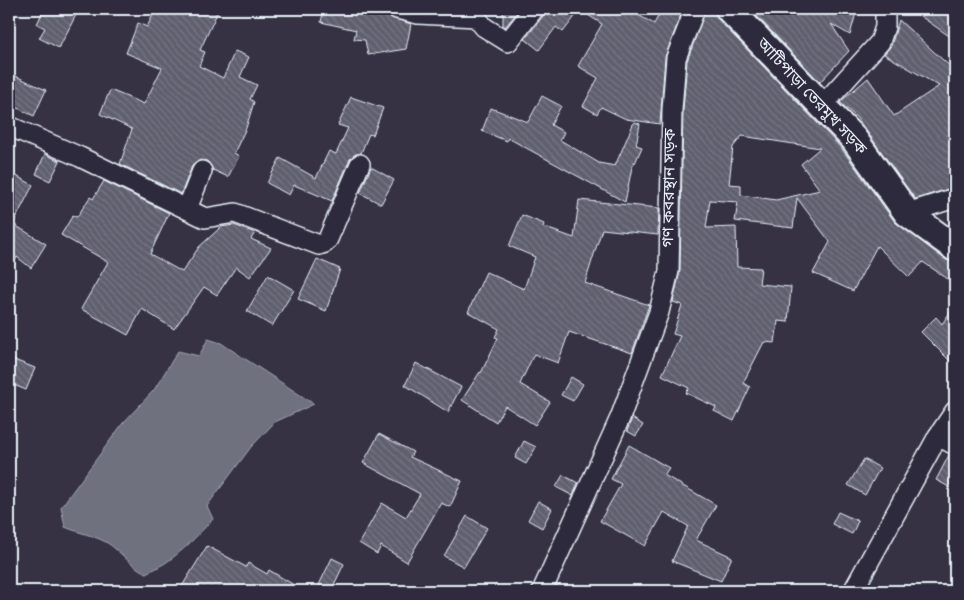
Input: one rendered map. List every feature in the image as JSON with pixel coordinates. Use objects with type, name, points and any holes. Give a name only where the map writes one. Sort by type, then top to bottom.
[{"type":"main road","name":"আটিপাড়া তেরমুখ সড়ক","points":[[729,9],[854,140],[907,213],[955,248]]},
{"type":"street","points":[[397,9],[418,14],[476,17],[484,28],[508,42],[534,9]]},
{"type":"street","name":"গণ কবরস্থান সড়ক","points":[[542,591],[620,418],[659,312],[669,271],[672,110],[676,58],[695,9]]},
{"type":"street","points":[[821,107],[880,42],[885,27],[884,9]]},
{"type":"street","points":[[9,126],[80,157],[205,218],[235,213],[319,245],[325,243],[360,164]]},
{"type":"street","points":[[187,209],[202,171]]},
{"type":"street","points":[[907,213],[955,198]]},
{"type":"street","points":[[853,591],[938,436],[955,411]]},
{"type":"street","points":[[938,436],[955,445]]},
{"type":"water","points":[[208,339],[221,343],[314,404],[275,422],[251,447],[207,506],[213,519],[174,557],[146,573],[104,541],[65,527],[61,507],[123,423],[154,390],[178,351],[199,356]]},
{"type":"building","points":[[44,9],[79,9],[59,48],[39,38],[45,28],[37,24]]},
{"type":"building","points":[[156,9],[219,9],[200,50],[205,52],[199,66],[223,78],[235,51],[249,57],[240,77],[257,85],[250,99],[254,102],[246,128],[234,153],[239,156],[228,177],[213,170],[207,161],[200,160],[192,166],[181,194],[120,164],[132,129],[100,114],[110,90],[144,104],[162,68],[126,53],[138,23],[147,27]]},
{"type":"building","points":[[324,9],[386,10],[390,17],[411,24],[406,49],[368,55],[365,40],[354,39],[356,30],[321,22]]},
{"type":"building","points":[[503,9],[520,9],[505,27],[503,25]]},
{"type":"building","points":[[545,9],[628,9],[654,24],[662,9],[683,9],[665,57],[660,124],[626,119],[601,107],[597,114],[583,106],[598,78],[578,66],[602,24],[580,10],[563,32],[556,27],[539,50],[525,39],[543,16]]},
{"type":"building","points":[[706,9],[714,9],[718,19],[842,149],[895,222],[946,260],[955,263],[955,284],[923,262],[909,277],[877,246],[853,291],[813,273],[830,242],[797,198],[793,228],[735,221],[738,202],[710,200],[706,228],[736,227],[737,267],[761,268],[759,284],[791,287],[788,322],[778,321],[775,343],[764,342],[743,383],[750,387],[734,421],[714,411],[716,407],[686,393],[689,388],[662,375],[680,336],[673,334],[682,305],[673,302],[680,271],[683,111],[687,61]],"holes":[[[742,136],[820,148],[801,164],[820,190],[776,200],[741,195],[741,185],[729,184],[733,147]]]},
{"type":"building","points":[[750,9],[857,9],[850,35],[831,24],[849,51],[820,82]]},
{"type":"building","points":[[910,9],[955,9],[955,40]]},
{"type":"building","points":[[899,20],[955,71],[955,94],[949,99],[955,105],[955,187],[915,199],[857,118],[840,102],[868,78],[894,116],[939,86],[884,54],[891,46]]},
{"type":"building","points":[[9,73],[46,90],[34,116],[9,104]]},
{"type":"building","points":[[542,96],[561,106],[551,125],[564,132],[560,140],[599,163],[615,166],[634,122],[640,124],[636,145],[642,147],[635,163],[633,162],[625,202],[508,138],[507,141],[482,131],[491,108],[528,122]]},
{"type":"building","points":[[351,97],[383,108],[373,135],[369,134],[361,153],[354,155],[350,159],[332,201],[294,185],[289,195],[267,183],[280,158],[316,178],[329,151],[336,154],[348,128],[338,125]]},
{"type":"building","points":[[45,154],[60,161],[50,181],[36,174]]},
{"type":"building","points":[[371,167],[394,180],[381,204],[360,193]]},
{"type":"building","points":[[9,172],[33,185],[13,224],[46,244],[31,268],[17,257],[9,272]]},
{"type":"building","points":[[104,181],[169,213],[150,254],[182,272],[199,247],[221,227],[234,225],[255,233],[251,239],[271,248],[250,277],[236,267],[217,295],[204,287],[174,329],[142,309],[128,335],[81,309],[108,262],[61,235],[73,215],[77,217],[90,197],[93,199]]},
{"type":"building","points":[[579,200],[659,208],[658,235],[602,229],[585,283],[649,305],[632,353],[569,332],[558,363],[534,354],[520,384],[550,402],[535,425],[505,406],[496,422],[462,400],[481,373],[498,338],[495,337],[499,329],[468,312],[486,272],[524,289],[535,257],[509,246],[522,215],[544,224],[543,227],[574,238]]},
{"type":"building","points":[[317,259],[340,269],[326,311],[298,299]]},
{"type":"building","points":[[268,275],[294,290],[272,326],[247,311]]},
{"type":"building","points":[[955,305],[955,366],[921,332],[936,317],[942,324]]},
{"type":"building","points":[[9,358],[35,368],[26,390],[9,383]]},
{"type":"building","points":[[416,363],[461,387],[448,412],[405,385]]},
{"type":"building","points":[[571,377],[583,384],[573,401],[561,395]]},
{"type":"building","points":[[632,418],[643,425],[636,436],[627,431]]},
{"type":"building","points":[[379,434],[413,452],[410,457],[462,481],[450,507],[441,503],[407,562],[381,546],[377,554],[359,543],[382,503],[406,517],[420,494],[363,463]]},
{"type":"building","points":[[524,441],[536,447],[526,464],[515,458]]},
{"type":"building","points":[[629,445],[669,468],[664,475],[716,505],[696,540],[732,557],[721,581],[672,561],[688,526],[664,512],[645,546],[600,521],[621,484],[611,479]]},
{"type":"building","points":[[949,455],[955,456],[955,490],[936,480]]},
{"type":"building","points":[[864,459],[880,468],[865,495],[848,485]]},
{"type":"building","points":[[563,475],[578,483],[573,496],[556,487]]},
{"type":"building","points":[[538,501],[552,509],[542,528],[528,520]]},
{"type":"building","points":[[838,512],[858,521],[852,534],[832,524]]},
{"type":"building","points":[[467,516],[487,528],[464,567],[444,556]]},
{"type":"building","points":[[207,546],[246,567],[248,563],[267,574],[269,570],[304,591],[179,591]]},
{"type":"building","points":[[332,558],[344,564],[331,591],[319,585]]}]
